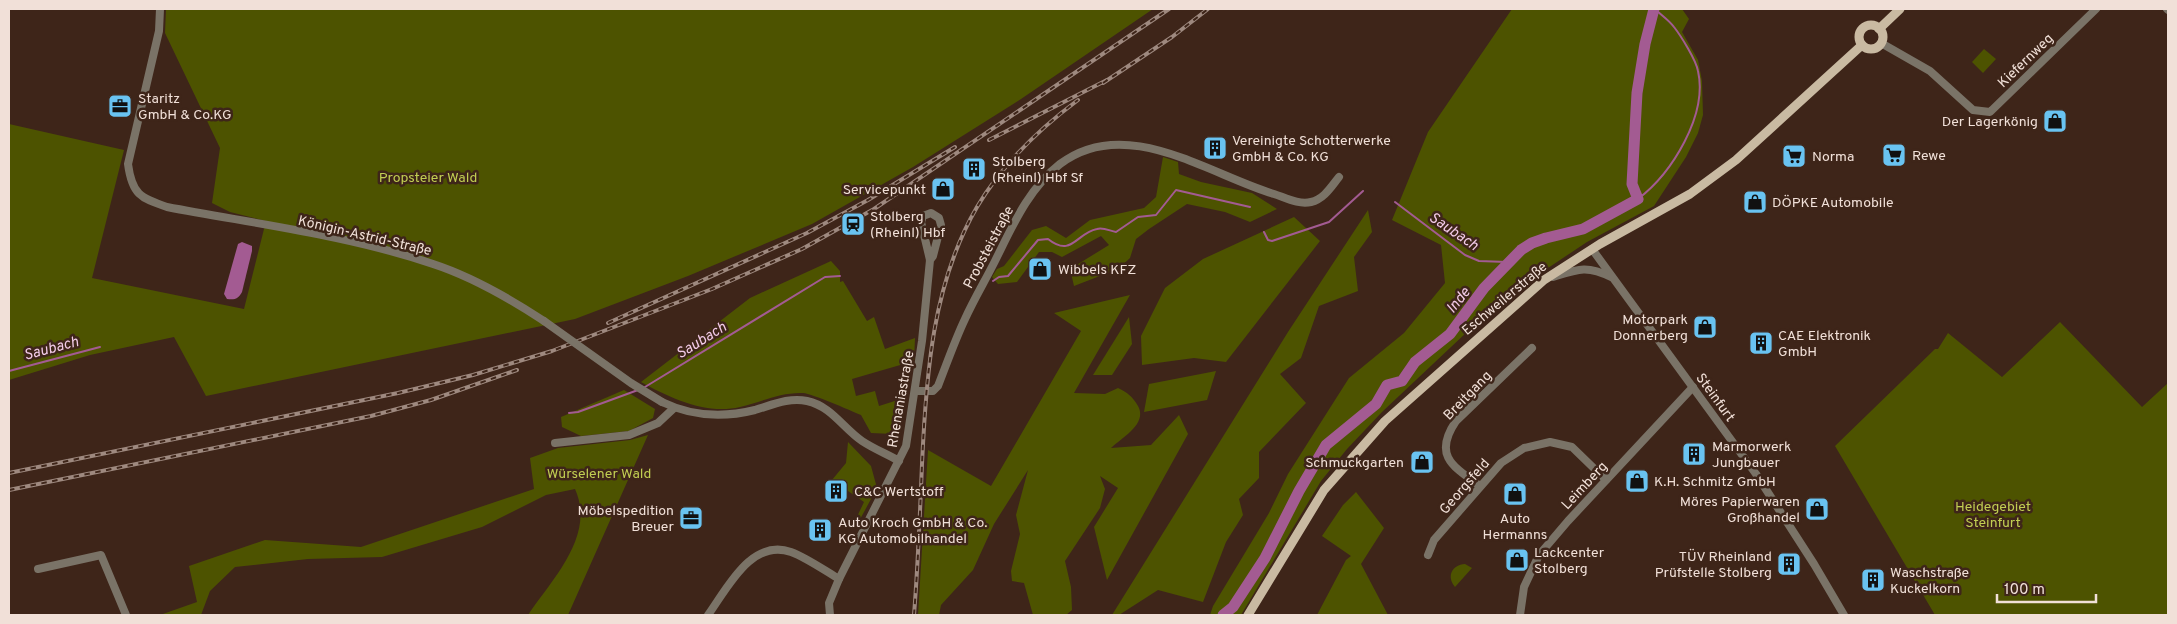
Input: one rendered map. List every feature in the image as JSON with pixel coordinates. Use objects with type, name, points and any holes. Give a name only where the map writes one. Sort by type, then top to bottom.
[{"type":"main road","points":[[1879,28],[1900,9]]},
{"type":"main road","points":[[1872,25],[1879,28],[1882,34],[1881,43],[1871,49],[1862,45],[1859,37],[1862,30],[1872,25]]},
{"type":"main road","name":"Eschweilerstraße","points":[[1248,615],[1320,496],[1352,456],[1385,421],[1544,280],[1592,249],[1690,194],[1736,160],[1862,45]]},
{"type":"street","name":"Königin-Astrid-Straße","points":[[160,9],[159,31],[128,164],[130,181],[138,195],[167,207],[339,239],[389,250],[435,264],[479,282],[544,321],[631,384],[674,408],[717,416],[739,414],[777,403],[796,400],[807,401],[830,411],[850,432],[899,461]]},
{"type":"street","name":"Kiefernweg","points":[[1881,43],[1930,70],[1973,110],[1990,112],[2096,9]]},
{"type":"street","name":"Probsteistraße","points":[[915,391],[932,391],[938,386],[965,320],[1016,217],[1039,185],[1060,165],[1087,149],[1112,144],[1174,154],[1254,188],[1301,203],[1311,202],[1322,197],[1339,177]]},
{"type":"street","points":[[931,213],[939,218],[941,225],[934,256],[930,260],[921,222],[923,216],[931,213]]},
{"type":"street","name":"Steinfurt","points":[[1592,249],[1784,515],[1844,615]]},
{"type":"street","name":"Rhenaniastraße","points":[[830,615],[829,603],[839,579],[899,461],[907,441],[915,391],[930,260]]},
{"type":"street","points":[[1544,280],[1587,268],[1612,278]]},
{"type":"street","name":"Breitgang","points":[[1480,486],[1457,470],[1449,458],[1445,448],[1449,431],[1456,421],[1532,348]]},
{"type":"street","name":"Leimberg","points":[[1520,615],[1524,587],[1539,555],[1568,521],[1693,387]]},
{"type":"street","points":[[555,442],[629,435],[658,423],[674,408]]},
{"type":"street","name":"Georgsfeld","points":[[1428,555],[1434,540],[1501,462],[1524,448],[1550,442],[1572,447],[1606,480]]},
{"type":"street","points":[[708,615],[743,568],[752,558],[763,552],[774,550],[792,552],[839,579]]},
{"type":"street","points":[[38,569],[102,555],[126,615]]},
{"type":"green space","name":"Propsteier Wald","points":[[166,9],[1153,9],[1021,99],[913,167],[812,224],[688,276],[575,319],[206,396],[174,337],[90,355],[9,380],[9,124],[124,150],[92,278],[244,309],[266,221],[230,212],[212,203],[220,148],[165,33]]},
{"type":"green space","points":[[1512,9],[1682,9],[1689,19],[1682,32],[1698,60],[1702,81],[1703,115],[1698,133],[1686,157],[1654,206],[1587,242],[1542,272],[1485,315],[1382,412],[1347,449],[1321,481],[1241,615],[1210,615],[1213,606],[1269,513],[1288,474],[1349,378],[1404,333],[1445,283],[1441,245],[1392,220],[1428,132]]},
{"type":"green space","points":[[1984,49],[1996,59],[1983,73],[1972,62]]},
{"type":"green space","points":[[1163,157],[1178,162],[1179,174],[1201,182],[1252,193],[1277,209],[1250,222],[1225,212],[1187,204],[1136,239],[1130,258],[1118,269],[1074,286],[1070,269],[1109,245],[1101,236],[1062,257],[1052,252],[1039,252],[1017,282],[998,284],[992,277],[997,269],[1004,266],[1032,230],[1046,226],[1066,238],[1090,220],[1144,208],[1156,197]]},
{"type":"green space","points":[[1368,210],[1372,232],[1354,257],[1358,291],[1319,306],[1301,358],[1280,374],[1306,403],[1259,452],[1259,478],[1239,499],[1243,515],[1226,542],[1203,602],[1158,590],[1119,615],[1112,615],[1288,332]]},
{"type":"green space","points":[[1294,217],[1320,241],[1226,362],[1194,358],[1142,365],[1141,336],[1165,288],[1203,259]]},
{"type":"green space","points":[[831,261],[840,271],[840,282],[843,281],[867,321],[874,317],[885,349],[915,338],[914,361],[852,379],[856,396],[875,391],[879,406],[901,399],[901,423],[893,434],[871,433],[861,415],[808,394],[795,393],[740,407],[714,409],[676,399],[641,382],[750,298]]},
{"type":"green space","points":[[1130,295],[1074,393],[1105,394],[1118,388],[1130,395],[1136,403],[1140,413],[1136,425],[1111,448],[1151,445],[1179,415],[1188,434],[1107,580],[1094,527],[1118,488],[1100,476],[1105,489],[1100,508],[1065,561],[1071,587],[1072,610],[1066,615],[1033,615],[1024,583],[1012,581],[1011,571],[1020,534],[1016,515],[1028,470],[994,524],[973,570],[941,605],[939,615],[918,615],[928,450],[991,486],[1081,331],[1054,313]]},
{"type":"green space","points":[[1129,317],[1132,344],[1112,375],[1093,375]]},
{"type":"green space","name":"Heidegebiet Steinfurt","points":[[2060,322],[2142,407],[2168,383],[2168,615],[1935,615],[1835,446],[1935,349],[1938,349],[1948,333],[2002,377]]},
{"type":"green space","points":[[1216,371],[1207,400],[1144,412],[1149,384]]},
{"type":"green space","points":[[624,390],[655,409],[653,418],[629,431],[581,436],[562,427],[561,417]]},
{"type":"green space","name":"Würselener Wald","points":[[648,435],[568,615],[528,615],[559,572],[576,540],[580,523],[580,506],[575,489],[546,495],[482,527],[382,557],[308,559],[235,567],[210,591],[201,615],[160,615],[197,602],[189,566],[265,540],[361,547],[534,489],[530,458],[558,448],[630,440]]},
{"type":"green space","points":[[848,442],[871,466],[877,488],[858,523],[855,521],[864,502],[832,480],[846,463]]},
{"type":"green space","points":[[1356,492],[1384,528],[1361,564],[1388,615],[1317,615],[1346,560],[1351,556],[1322,536],[1343,505]]},
{"type":"green space","points":[[1465,564],[1472,568],[1455,587],[1451,579],[1452,572],[1457,566]]},
{"type":"shaded area","points":[[242,242],[252,246],[252,251],[242,292],[236,298],[227,299],[224,294],[238,244]]},
{"type":"waterway","name":"Inde","points":[[1223,615],[1233,607],[1265,558],[1299,491],[1326,445],[1376,404],[1387,385],[1402,381],[1415,362],[1450,334],[1484,288],[1521,250],[1532,243],[1546,238],[1583,229],[1638,199],[1632,184],[1637,93],[1645,44],[1654,9]]},
{"type":"waterway","points":[[1638,199],[1663,174],[1685,142],[1698,106],[1700,88],[1697,66],[1688,48],[1672,24],[1655,9]]},
{"type":"waterway","name":"Saubach","points":[[993,281],[999,277],[1008,276],[1038,240],[1048,239],[1063,246],[1074,243],[1090,231],[1097,229],[1116,232],[1138,217],[1156,215],[1176,190],[1250,207]]},
{"type":"waterway","name":"Saubach","points":[[1264,232],[1268,240],[1272,241],[1329,222],[1363,191]]},
{"type":"waterway","name":"Saubach","points":[[1395,202],[1465,255],[1479,261],[1507,262]]},
{"type":"waterway","name":"Saubach","points":[[645,387],[825,277],[840,276]]},
{"type":"waterway","name":"Saubach","points":[[9,371],[100,347]]},
{"type":"waterway","name":"Saubach","points":[[569,413],[578,412],[638,390]]},
{"type":"railway","points":[[9,473],[398,393],[473,375],[552,351],[712,289],[802,249],[874,209],[1169,9]]},
{"type":"railway","points":[[1103,83],[1172,37],[1208,9]]},
{"type":"railway","points":[[989,140],[1107,80]]},
{"type":"railway","points":[[914,615],[929,365],[941,299],[950,267],[977,207],[998,177],[1035,136],[1078,100]]},
{"type":"railway","points":[[608,323],[807,233],[868,200],[955,147]]},
{"type":"railway","points":[[9,490],[371,416],[431,400],[517,370]]},
{"type":"place","name":"Staritz GmbH & Co.KG","points":[[120,106]]},
{"type":"place","name":"Der Lagerkönig","points":[[2055,121]]},
{"type":"place","name":"Vereinigte Schotterwerke GmbH & Co. KG","points":[[1215,148]]},
{"type":"place","name":"Rewe","points":[[1894,155]]},
{"type":"place","name":"Norma","points":[[1794,156]]},
{"type":"place","name":"Stolberg (Rheinl) Hbf Sf","points":[[974,169]]},
{"type":"place","name":"Servicepunkt","points":[[943,189]]},
{"type":"place","name":"DÖPKE Automobile","points":[[1755,202]]},
{"type":"place","name":"Stolberg (Rheinl) Hbf","points":[[853,224]]},
{"type":"place","name":"Wibbels KFZ","points":[[1040,269]]},
{"type":"place","name":"Motorpark Donnerberg","points":[[1705,327]]},
{"type":"place","name":"CAE Elektronik GmbH","points":[[1761,343]]},
{"type":"place","name":"Marmorwerk Jungbauer","points":[[1694,454]]},
{"type":"place","name":"Schmuckgarten","points":[[1422,462]]},
{"type":"place","name":"K.H. Schmitz GmbH","points":[[1637,481]]},
{"type":"place","name":"C&C Wertstoff","points":[[836,491]]},
{"type":"place","name":"Auto Hermanns","points":[[1515,494]]},
{"type":"place","name":"Möres Papierwaren Großhandel","points":[[1817,509]]},
{"type":"place","name":"Möbelspedition Breuer","points":[[691,518]]},
{"type":"place","name":"Auto Kroch GmbH & Co. KG Automobilhandel","points":[[820,530]]},
{"type":"place","name":"Lackcenter Stolberg","points":[[1517,560]]},
{"type":"place","name":"TÜV Rheinland Prüfstelle Stolberg","points":[[1789,564]]},
{"type":"place","name":"Waschstraße Kuckelkorn","points":[[1873,580]]}]
